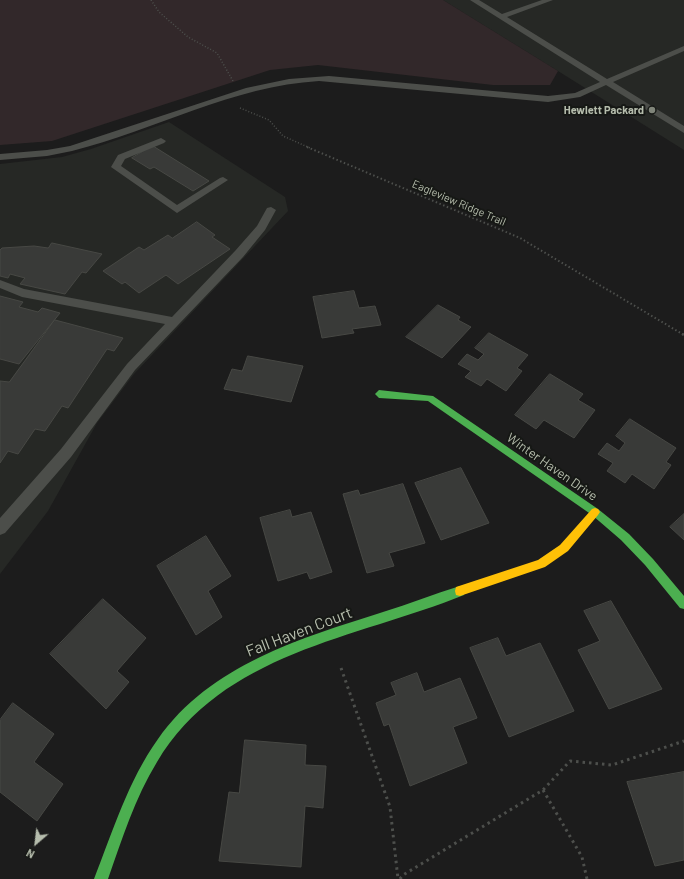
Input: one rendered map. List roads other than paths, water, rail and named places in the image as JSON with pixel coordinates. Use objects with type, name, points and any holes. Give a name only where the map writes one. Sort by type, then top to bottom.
[{"type":"street","name":"Winter Haven Drive","points":[[379,394],[430,398],[595,512],[625,537],[650,562],[684,604]]},
{"type":"street","name":"Fall Haven Court","points":[[101,879],[139,783],[164,741],[190,709],[218,684],[254,663],[297,645],[541,564],[564,548],[595,512]]},
{"type":"lane","points":[[474,0],[684,130]]},
{"type":"lane","points":[[502,17],[549,0]]},
{"type":"lane","points":[[0,157],[47,153],[72,148],[240,93],[290,80],[329,78],[548,99],[577,94],[608,82],[684,48]]},
{"type":"lane","points":[[161,141],[121,157],[116,167],[177,210],[223,180]]},
{"type":"lane","points":[[0,528],[66,453],[117,384],[239,254],[261,228],[271,210]]},
{"type":"lane","points":[[0,284],[22,293],[174,322]]},
{"type":"place","name":"Hewlett Packard","points":[[652,110]]}]
